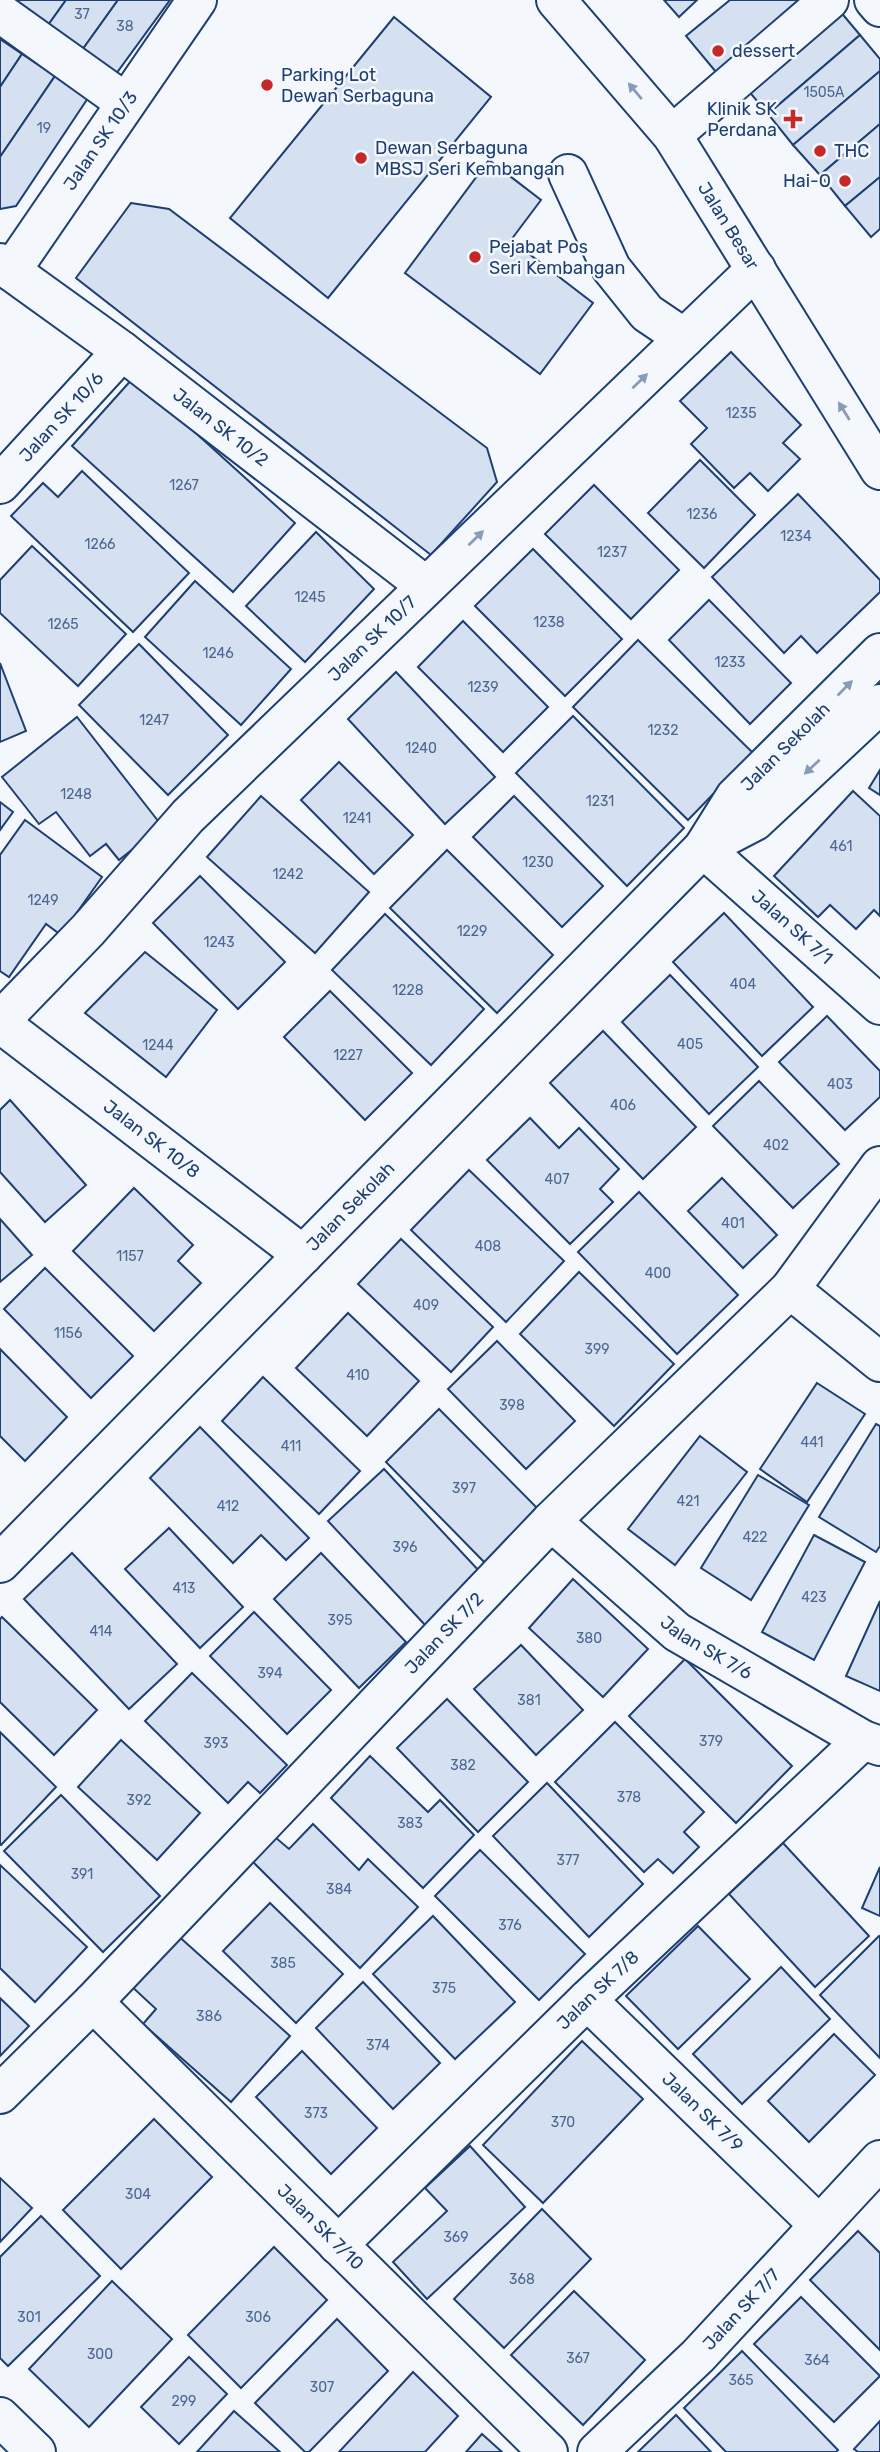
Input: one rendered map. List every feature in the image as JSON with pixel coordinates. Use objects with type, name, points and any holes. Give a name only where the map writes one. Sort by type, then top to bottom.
[{"type":"street","name":"Jalan SK 10/3","points":[[6,267],[127,103],[197,0]]},
{"type":"street","name":"Jalan Besar","points":[[556,0],[672,135],[880,470]]},
{"type":"street","points":[[672,135],[829,0]]},
{"type":"street","points":[[874,0],[880,7]]},
{"type":"street","points":[[0,13],[127,103]]},
{"type":"street","points":[[568,174],[611,268],[647,313],[684,338]]},
{"type":"street","name":"Jalan SK 10/2","points":[[6,267],[122,351],[426,586]]},
{"type":"street","name":"Jalan SK 10/7","points":[[0,1022],[88,930],[188,816],[756,269]]},
{"type":"street","name":"Jalan SK 10/6","points":[[0,484],[122,351]]},
{"type":"street","name":"Jalan Sekolah","points":[[0,1563],[703,848],[735,797],[880,653]]},
{"type":"street","name":"Jalan Sekolah","points":[[703,848],[755,821],[880,704]]},
{"type":"street","name":"Jalan SK 7/1","points":[[703,848],[880,1005]]},
{"type":"street","name":"Jalan SK 10/8","points":[[0,1022],[303,1255]]},
{"type":"street","name":"Jalan SK 7/2","points":[[0,2094],[93,2002],[551,1521],[790,1289],[880,1166]]},
{"type":"street","points":[[790,1289],[880,1362]]},
{"type":"street","name":"Jalan SK 7/6","points":[[551,1521],[677,1632],[871,1743]]},
{"type":"street","name":"Jalan SK 7/8","points":[[338,2245],[587,2000],[871,1743]]},
{"type":"street","name":"Jalan SK 7/9","points":[[587,2000],[819,2225]]},
{"type":"street","name":"Jalan SK 7/10","points":[[93,2002],[548,2452]]},
{"type":"street","name":"Jalan SK 7/7","points":[[597,2452],[698,2356],[880,2160]]},
{"type":"street","points":[[0,2417],[36,2452]]},
{"type":"building","points":[[15,0],[66,0],[46,28]]},
{"type":"building","points":[[66,0],[118,0],[80,53],[46,28]]},
{"type":"building","points":[[118,0],[170,0],[113,78],[80,53]]},
{"type":"building","points":[[664,0],[697,0],[679,17]]},
{"type":"building","points":[[730,0],[803,0],[716,72],[686,36]]},
{"type":"building","points":[[834,4],[860,35],[768,114],[742,83]]},
{"type":"building","name":"Dewan Serbaguna MBSJ Seri Kembangan","points":[[394,17],[491,97],[328,298],[230,218]]},
{"type":"building","points":[[860,35],[880,59],[880,71],[793,145],[768,114]]},
{"type":"building","points":[[0,39],[22,54],[0,87]]},
{"type":"building","points":[[22,54],[55,76],[0,157],[0,87]]},
{"type":"building","points":[[880,71],[880,124],[820,175],[793,145]]},
{"type":"building","points":[[55,76],[88,98],[16,206],[0,209],[0,157]]},
{"type":"building","points":[[880,124],[880,177],[845,206],[820,175]]},
{"type":"building","name":"Pejabat Pos Seri Kembangan","points":[[489,160],[541,200],[511,240],[593,303],[540,374],[405,273]]},
{"type":"building","points":[[880,177],[880,229],[871,237],[845,206]]},
{"type":"building","points":[[131,203],[169,209],[487,448],[497,482],[431,555],[76,278]]},
{"type":"building","points":[[731,352],[801,425],[783,443],[800,459],[768,491],[750,473],[734,488],[691,444],[707,428],[680,401]]},
{"type":"building","points":[[134,377],[295,523],[233,592],[72,446]]},
{"type":"building","points":[[700,460],[755,515],[704,568],[648,513]]},
{"type":"building","points":[[82,471],[189,573],[133,632],[11,516],[43,483],[58,497]]},
{"type":"building","points":[[594,485],[679,570],[631,619],[545,534]]},
{"type":"building","points":[[798,494],[880,580],[880,592],[817,653],[801,636],[784,653],[712,577]]},
{"type":"building","points":[[316,532],[374,589],[305,662],[246,606]]},
{"type":"building","points":[[32,546],[126,634],[78,686],[0,613],[0,580]]},
{"type":"building","points":[[533,549],[622,639],[565,696],[475,606]]},
{"type":"building","points":[[195,581],[291,669],[241,725],[145,637]]},
{"type":"building","points":[[709,600],[791,683],[750,724],[669,640]]},
{"type":"building","points":[[463,621],[548,707],[503,752],[418,667]]},
{"type":"building","points":[[638,640],[753,753],[688,820],[573,707]]},
{"type":"building","points":[[139,644],[228,735],[168,795],[79,705]]},
{"type":"building","points":[[0,663],[26,731],[0,742]]},
{"type":"building","points":[[396,672],[495,777],[445,824],[348,719]]},
{"type":"building","points":[[573,716],[684,828],[627,886],[516,773]]},
{"type":"building","points":[[77,717],[162,826],[119,860],[106,844],[90,856],[56,812],[39,824],[2,777]]},
{"type":"building","points":[[339,762],[413,835],[374,874],[301,800]]},
{"type":"building","points":[[880,770],[880,795],[869,788]]},
{"type":"building","points":[[853,791],[880,816],[880,916],[874,910],[856,929],[830,905],[818,917],[774,876]]},
{"type":"building","points":[[261,796],[369,892],[315,953],[207,857]]},
{"type":"building","points":[[514,796],[603,886],[562,927],[473,837]]},
{"type":"building","points":[[0,802],[13,812],[0,830]]},
{"type":"building","points":[[25,820],[102,877],[61,935],[46,924],[9,977],[0,971],[0,855]]},
{"type":"building","points":[[447,850],[553,955],[497,1013],[390,908]]},
{"type":"building","points":[[200,876],[285,962],[238,1009],[153,923]]},
{"type":"building","points":[[724,913],[813,1007],[762,1056],[673,962]]},
{"type":"building","points":[[385,914],[484,1009],[431,1065],[332,970]]},
{"type":"building","points":[[145,952],[217,1010],[166,1077],[85,1013]]},
{"type":"building","points":[[670,975],[758,1067],[709,1114],[622,1022]]},
{"type":"building","points":[[330,991],[412,1073],[365,1120],[284,1037]]},
{"type":"building","points":[[827,1016],[880,1071],[880,1097],[845,1130],[779,1062]]},
{"type":"building","points":[[603,1031],[696,1127],[643,1179],[550,1083]]},
{"type":"building","points":[[759,1081],[839,1164],[793,1208],[713,1126]]},
{"type":"building","points":[[10,1100],[86,1185],[45,1222],[0,1172],[0,1110]]},
{"type":"building","points":[[530,1118],[559,1148],[579,1128],[619,1169],[600,1189],[613,1202],[570,1244],[487,1160]]},
{"type":"building","points":[[469,1170],[564,1261],[506,1322],[411,1230]]},
{"type":"building","points":[[722,1178],[777,1235],[743,1268],[688,1211]]},
{"type":"building","points":[[134,1188],[193,1245],[178,1261],[201,1283],[154,1331],[73,1251]]},
{"type":"building","points":[[639,1192],[738,1295],[677,1354],[578,1252]]},
{"type":"building","points":[[0,1219],[32,1255],[0,1282]]},
{"type":"building","points":[[401,1239],[493,1327],[451,1372],[358,1284]]},
{"type":"building","points":[[45,1268],[133,1356],[91,1398],[4,1309]]},
{"type":"building","points":[[579,1272],[674,1364],[614,1426],[520,1334]]},
{"type":"building","points":[[348,1313],[419,1381],[367,1436],[296,1368]]},
{"type":"building","points":[[497,1341],[575,1421],[526,1469],[448,1389]]},
{"type":"building","points":[[0,1349],[67,1417],[25,1461],[0,1436]]},
{"type":"building","points":[[263,1377],[360,1471],[319,1514],[222,1421]]},
{"type":"building","points":[[817,1383],[865,1414],[807,1502],[760,1469]]},
{"type":"building","points":[[439,1409],[543,1514],[489,1567],[386,1462]]},
{"type":"building","points":[[876,1424],[880,1426],[880,1546],[876,1552],[819,1517]]},
{"type":"building","points":[[200,1427],[309,1538],[286,1560],[261,1535],[233,1563],[150,1478]]},
{"type":"building","points":[[700,1436],[747,1472],[675,1565],[628,1529]]},
{"type":"building","points":[[384,1469],[481,1573],[426,1626],[328,1521]]},
{"type":"building","points":[[758,1475],[809,1505],[751,1600],[701,1568]]},
{"type":"building","points":[[169,1528],[243,1607],[200,1648],[125,1569]]},
{"type":"building","points":[[814,1535],[865,1562],[814,1660],[762,1632]]},
{"type":"building","points":[[72,1553],[177,1664],[129,1709],[24,1599]]},
{"type":"building","points":[[321,1553],[406,1642],[359,1688],[274,1599]]},
{"type":"building","points":[[573,1579],[648,1649],[603,1697],[529,1628]]},
{"type":"building","points":[[880,1601],[880,1691],[846,1676]]},
{"type":"building","points":[[254,1612],[331,1690],[287,1734],[210,1656]]},
{"type":"building","points":[[2,1617],[97,1710],[54,1755],[0,1702]]},
{"type":"building","points":[[521,1645],[583,1710],[536,1755],[474,1689]]},
{"type":"building","points":[[685,1659],[792,1766],[736,1823],[629,1716]]},
{"type":"building","points":[[192,1673],[287,1765],[260,1793],[248,1782],[228,1803],[145,1721]]},
{"type":"building","points":[[447,1699],[528,1782],[478,1832],[397,1748]]},
{"type":"building","points":[[615,1722],[704,1812],[684,1832],[699,1847],[673,1873],[658,1859],[644,1872],[555,1782]]},
{"type":"building","points":[[0,1732],[56,1787],[1,1845],[0,1845]]},
{"type":"building","points":[[121,1740],[200,1813],[157,1860],[78,1787]]},
{"type":"building","points":[[370,1756],[428,1812],[440,1800],[474,1835],[423,1888],[331,1798]]},
{"type":"building","points":[[547,1783],[643,1884],[589,1937],[493,1836]]},
{"type":"building","points":[[61,1795],[160,1896],[103,1952],[4,1851]]},
{"type":"building","points":[[313,1824],[359,1870],[368,1859],[418,1907],[360,1968],[252,1861],[275,1837],[289,1849]]},
{"type":"building","points":[[783,1843],[869,1936],[815,1987],[729,1894]]},
{"type":"building","points":[[480,1850],[585,1954],[539,2000],[435,1896]]},
{"type":"building","points":[[0,1865],[87,1947],[35,2002],[0,1968]]},
{"type":"building","points":[[880,1867],[880,1916],[862,1908]]},
{"type":"building","points":[[270,1903],[343,1974],[296,2023],[223,1951]]},
{"type":"building","points":[[433,1916],[515,2002],[455,2059],[373,1974]]},
{"type":"building","points":[[698,1926],[750,1979],[678,2049],[626,1996]]},
{"type":"building","points":[[175,1933],[290,2036],[231,2102],[143,2024],[156,2009],[129,1984]]},
{"type":"building","points":[[880,1937],[880,2058],[820,1995]]},
{"type":"building","points":[[781,1967],[830,2019],[742,2104],[693,2054]]},
{"type":"building","points":[[363,1982],[440,2063],[393,2109],[316,2028]]},
{"type":"building","points":[[0,1998],[29,2026],[0,2056]]},
{"type":"building","points":[[834,2034],[875,2075],[809,2142],[768,2101]]},
{"type":"building","points":[[582,2041],[643,2099],[543,2203],[483,2145]]},
{"type":"building","points":[[302,2051],[377,2128],[331,2174],[256,2097]]},
{"type":"building","points":[[154,2119],[212,2177],[121,2269],[63,2210]]},
{"type":"building","points":[[470,2146],[525,2207],[427,2299],[393,2262],[447,2211],[425,2188]]},
{"type":"building","points":[[0,2178],[32,2208],[0,2242]]},
{"type":"building","points":[[542,2209],[591,2259],[504,2348],[454,2299]]},
{"type":"building","points":[[41,2216],[100,2276],[8,2366],[0,2358],[0,2257]]},
{"type":"building","points":[[858,2231],[880,2253],[880,2350],[810,2280]]},
{"type":"building","points":[[274,2247],[327,2300],[241,2388],[188,2335]]},
{"type":"building","points":[[112,2281],[172,2339],[89,2427],[29,2369]]},
{"type":"building","points":[[574,2291],[645,2360],[583,2425],[511,2355]]},
{"type":"building","points":[[801,2297],[880,2376],[834,2422],[754,2344]]},
{"type":"building","points":[[337,2319],[388,2371],[309,2452],[305,2452],[255,2403]]},
{"type":"building","points":[[742,2351],[838,2450],[836,2452],[726,2452],[684,2408]]},
{"type":"building","points":[[189,2357],[227,2394],[179,2444],[141,2407]]},
{"type":"building","points":[[413,2372],[458,2416],[425,2452],[339,2452]]},
{"type":"building","points":[[234,2411],[280,2452],[197,2452]]},
{"type":"building","points":[[676,2415],[711,2452],[638,2452]]},
{"type":"building","points":[[880,2421],[880,2452],[858,2452],[854,2449]]},
{"type":"building","points":[[482,2434],[502,2452],[466,2452]]},
{"type":"place","name":"dessert","points":[[718,51]]},
{"type":"place","name":"Parking Lot Dewan Serbaguna","points":[[267,85]]},
{"type":"place","name":"Klinik SK Perdana","points":[[793,119]]},
{"type":"place","name":"THC","points":[[820,151]]},
{"type":"place","name":"Dewan Serbaguna MBSJ Seri Kembangan","points":[[361,158]]},
{"type":"place","name":"Hai-O","points":[[845,181]]},
{"type":"place","name":"Pejabat Pos Seri Kembangan","points":[[475,257]]}]
